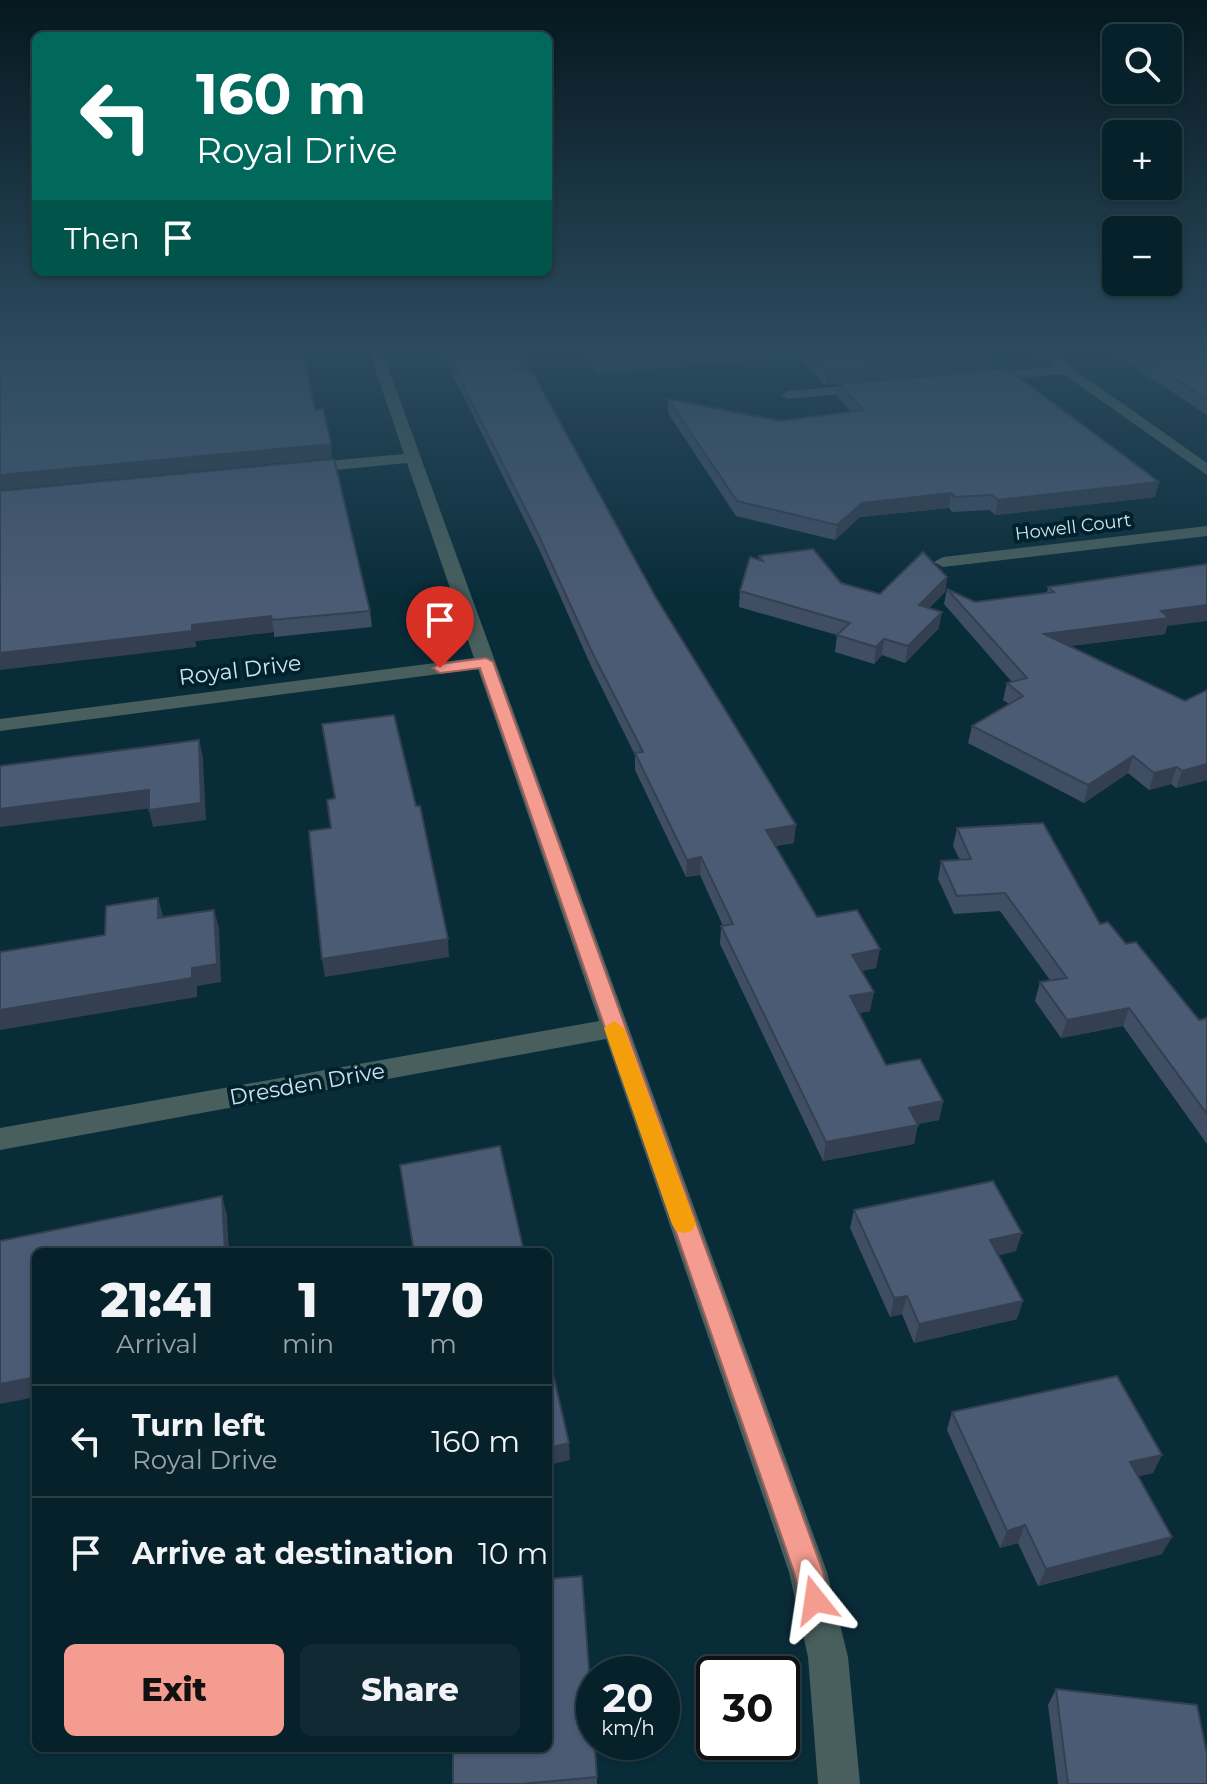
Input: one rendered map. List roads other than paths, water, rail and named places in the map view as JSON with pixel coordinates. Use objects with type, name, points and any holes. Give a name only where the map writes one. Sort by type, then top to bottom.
[{"type":"street","points":[[405,434],[808,1572],[828,1657],[839,1784]]},
{"type":"street","points":[[1156,434],[1207,470]]},
{"type":"street","points":[[282,470],[413,458]]},
{"type":"street","name":"Howell Court","points":[[943,562],[1207,531]]},
{"type":"street","name":"Royal Drive","points":[[0,725],[486,662]]},
{"type":"street","name":"Dresden Drive","points":[[0,1139],[614,1028]]}]
